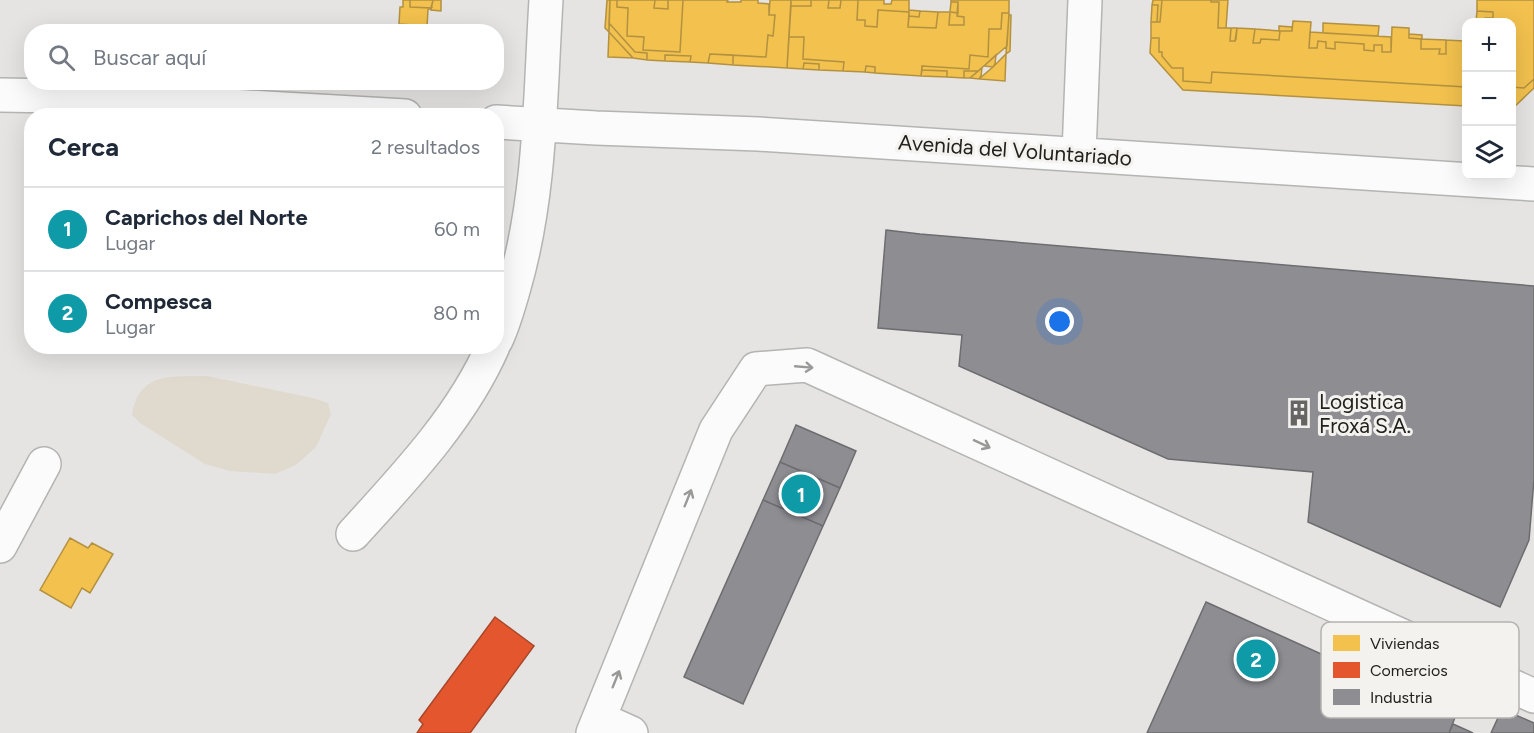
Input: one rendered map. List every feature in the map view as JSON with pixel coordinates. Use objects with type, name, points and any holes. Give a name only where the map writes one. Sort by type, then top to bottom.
[{"type":"street","points":[[504,316],[518,275],[530,224],[539,125],[546,0]]},
{"type":"street","points":[[1079,154],[1085,0]]},
{"type":"street","points":[[0,95],[266,108]]},
{"type":"street","name":"Avenida del Voluntariado","points":[[504,123],[758,134],[1534,184]]},
{"type":"street","points":[[353,534],[406,475],[467,395],[489,354]]},
{"type":"street","points":[[632,733],[596,726],[716,430],[756,369],[807,365],[1371,622]]},
{"type":"street","points":[[0,546],[44,464]]},
{"type":"street","points":[[1519,689],[1534,696]]},
{"type":"shaded area","points":[[207,376],[328,403],[331,414],[316,447],[296,465],[275,474],[230,471],[205,464],[140,423],[132,415],[142,390],[159,379]]},
{"type":"building: Viviendas","points":[[403,0],[410,0],[410,7],[431,8],[428,10],[427,24],[399,24],[400,7],[403,7]]},
{"type":"building: Viviendas","points":[[410,0],[433,0],[431,8],[410,7]]},
{"type":"building: Viviendas","points":[[433,0],[441,0],[441,11],[431,10]]},
{"type":"building: Viviendas","points":[[607,0],[610,0],[609,32],[605,28]]},
{"type":"building: Viviendas","points":[[610,0],[617,0],[617,7],[628,8],[627,36],[644,37],[643,50],[680,52],[683,0],[741,2],[741,0],[758,0],[758,3],[769,4],[769,15],[775,15],[773,36],[768,35],[766,57],[710,54],[708,63],[690,62],[691,56],[665,55],[665,61],[647,60],[647,53],[635,52],[609,23]]},
{"type":"building: Viviendas","points":[[617,0],[655,0],[654,8],[668,9],[668,0],[683,0],[680,52],[643,50],[644,37],[627,36],[628,8],[617,7]]},
{"type":"building: Viviendas","points":[[655,0],[668,0],[668,9],[654,8]]},
{"type":"building: Viviendas","points":[[770,0],[791,0],[787,68],[733,65],[733,55],[766,57],[768,35],[773,36],[775,15],[769,15]]},
{"type":"building: Viviendas","points":[[791,0],[811,0],[811,6],[791,6]]},
{"type":"building: Viviendas","points":[[811,0],[829,0],[828,8],[840,8],[841,0],[858,0],[857,20],[865,20],[865,26],[877,27],[878,10],[909,12],[908,27],[936,28],[938,12],[950,12],[949,25],[964,25],[964,17],[957,16],[958,2],[951,2],[951,0],[1009,0],[1009,13],[1002,13],[1001,29],[989,29],[988,57],[970,55],[969,69],[922,66],[921,76],[875,73],[875,67],[866,66],[865,72],[843,71],[844,62],[803,59],[804,37],[789,37],[791,6],[811,6]]},
{"type":"building: Viviendas","points":[[829,0],[841,0],[840,8],[828,8]]},
{"type":"building: Viviendas","points":[[858,0],[884,0],[884,4],[891,4],[892,0],[909,0],[909,12],[878,10],[877,27],[865,26],[865,20],[857,20]]},
{"type":"building: Viviendas","points":[[1153,0],[1162,0],[1160,22],[1157,22],[1158,5],[1152,5]]},
{"type":"building: Viviendas","points":[[1162,0],[1211,0],[1211,2],[1219,2],[1218,28],[1231,28],[1230,41],[1235,41],[1237,28],[1255,29],[1253,43],[1260,43],[1261,39],[1279,40],[1280,31],[1292,31],[1293,21],[1311,22],[1309,48],[1317,48],[1318,41],[1326,42],[1326,48],[1335,49],[1335,42],[1364,44],[1364,50],[1374,51],[1374,45],[1382,45],[1382,52],[1391,52],[1392,27],[1409,28],[1409,38],[1421,39],[1421,49],[1440,49],[1439,54],[1446,54],[1446,40],[1462,41],[1462,87],[1212,72],[1211,83],[1183,81],[1183,68],[1172,68],[1162,56],[1162,52],[1159,52],[1159,38],[1151,38],[1151,22],[1160,22]]},
{"type":"building: Viviendas","points":[[1211,0],[1228,0],[1226,28],[1218,28],[1219,2],[1211,2]]},
{"type":"building: Viviendas","points":[[1477,0],[1534,0],[1534,79],[1524,88],[1516,87],[1516,18],[1493,18],[1493,12],[1477,11]]},
{"type":"building: Viviendas","points":[[951,2],[958,2],[958,13],[950,12]]},
{"type":"building: Viviendas","points":[[1152,5],[1158,5],[1157,22],[1151,22]]},
{"type":"building: Viviendas","points":[[909,10],[920,11],[919,17],[909,16]]},
{"type":"building: Viviendas","points":[[920,11],[938,12],[936,28],[908,27],[909,16],[919,17]]},
{"type":"building: Viviendas","points":[[1477,11],[1493,12],[1493,18],[1476,18]]},
{"type":"building: Viviendas","points":[[950,12],[964,17],[964,25],[949,25]]},
{"type":"building: Viviendas","points":[[1002,13],[1009,13],[1007,46],[978,71],[964,71],[964,78],[947,77],[947,71],[922,70],[922,66],[969,69],[970,55],[988,57],[989,29],[1001,29]]},
{"type":"building: Viviendas","points":[[1009,15],[1011,15],[1010,51],[1006,54]]},
{"type":"building: Viviendas","points":[[609,23],[635,52],[647,53],[647,60],[633,58],[609,32]]},
{"type":"building: Viviendas","points":[[1323,23],[1379,26],[1378,36],[1323,33]]},
{"type":"building: Viviendas","points":[[1279,26],[1292,27],[1292,31],[1279,31]]},
{"type":"building: Viviendas","points":[[1231,28],[1237,28],[1235,41],[1230,41]]},
{"type":"building: Viviendas","points":[[1255,29],[1280,31],[1279,40],[1261,39],[1260,43],[1253,43]]},
{"type":"building: Viviendas","points":[[609,32],[633,58],[608,57]]},
{"type":"building: Viviendas","points":[[1310,32],[1391,37],[1391,52],[1382,52],[1382,45],[1374,45],[1374,51],[1364,50],[1364,44],[1335,42],[1335,49],[1326,48],[1326,42],[1318,41],[1317,48],[1309,48]]},
{"type":"building: Viviendas","points":[[1409,34],[1422,35],[1422,39],[1409,38]]},
{"type":"building: Viviendas","points":[[789,37],[804,37],[803,59],[844,62],[843,71],[819,70],[819,64],[804,63],[803,69],[787,68]]},
{"type":"building: Viviendas","points":[[1151,38],[1159,38],[1159,52],[1162,52],[1162,56],[1172,68],[1183,68],[1183,81],[1211,83],[1212,72],[1462,87],[1462,106],[1183,90],[1150,53]]},
{"type":"building: Viviendas","points":[[1421,39],[1446,40],[1446,54],[1439,54],[1440,49],[1421,49]]},
{"type":"building: Viviendas","points":[[710,54],[733,55],[733,65],[708,63]]},
{"type":"building: Viviendas","points":[[1006,54],[1005,81],[979,79],[993,67]]},
{"type":"building: Viviendas","points":[[665,55],[691,56],[690,62],[665,61]]},
{"type":"building: Viviendas","points":[[996,55],[993,67],[984,66]]},
{"type":"building: Viviendas","points":[[804,63],[819,64],[819,70],[803,69]]},
{"type":"building: Viviendas","points":[[866,66],[875,67],[875,73],[865,72]]},
{"type":"building: Viviendas","points":[[982,68],[979,79],[970,78]]},
{"type":"building: Viviendas","points":[[922,70],[947,71],[947,77],[921,76]]},
{"type":"building: Viviendas","points":[[964,71],[978,71],[970,78],[964,78]]},
{"type":"building: Viviendas","points":[[1534,79],[1534,88],[1516,105],[1516,87],[1524,88]]},
{"type":"building: Viviendas","points":[[70,538],[88,548],[92,543],[113,554],[90,593],[82,588],[71,608],[40,590]]},
{"type":"building: Comercios","points":[[495,617],[534,646],[470,733],[417,733],[423,724],[419,720]]},
{"type":"building: Industria","name":"Logistica Froxá S.A.","points":[[886,230],[1534,286],[1534,479],[1529,540],[1500,607],[1308,522],[1313,472],[1168,459],[959,366],[962,335],[878,328]]},
{"type":"building: Industria","points":[[796,425],[856,451],[840,488],[780,462]]},
{"type":"building: Industria","points":[[780,462],[840,488],[823,526],[763,500]]},
{"type":"building: Industria","points":[[763,500],[823,526],[743,704],[684,677]]},
{"type":"building: Industria","points":[[1206,602],[1321,654],[1321,718],[1455,718],[1449,733],[1147,733]]},
{"type":"building: Industria","points":[[1519,716],[1534,723],[1534,733],[1491,733],[1498,718]]},
{"type":"building: Industria","points":[[1453,724],[1473,733],[1449,733]]},
{"type":"place","name":"Logistica Froxá S.A.","points":[[1299,413]]},
{"type":"place","name":"Caprichos del Norte","points":[[801,494]]},
{"type":"place","name":"Compesca","points":[[1256,659]]}]
